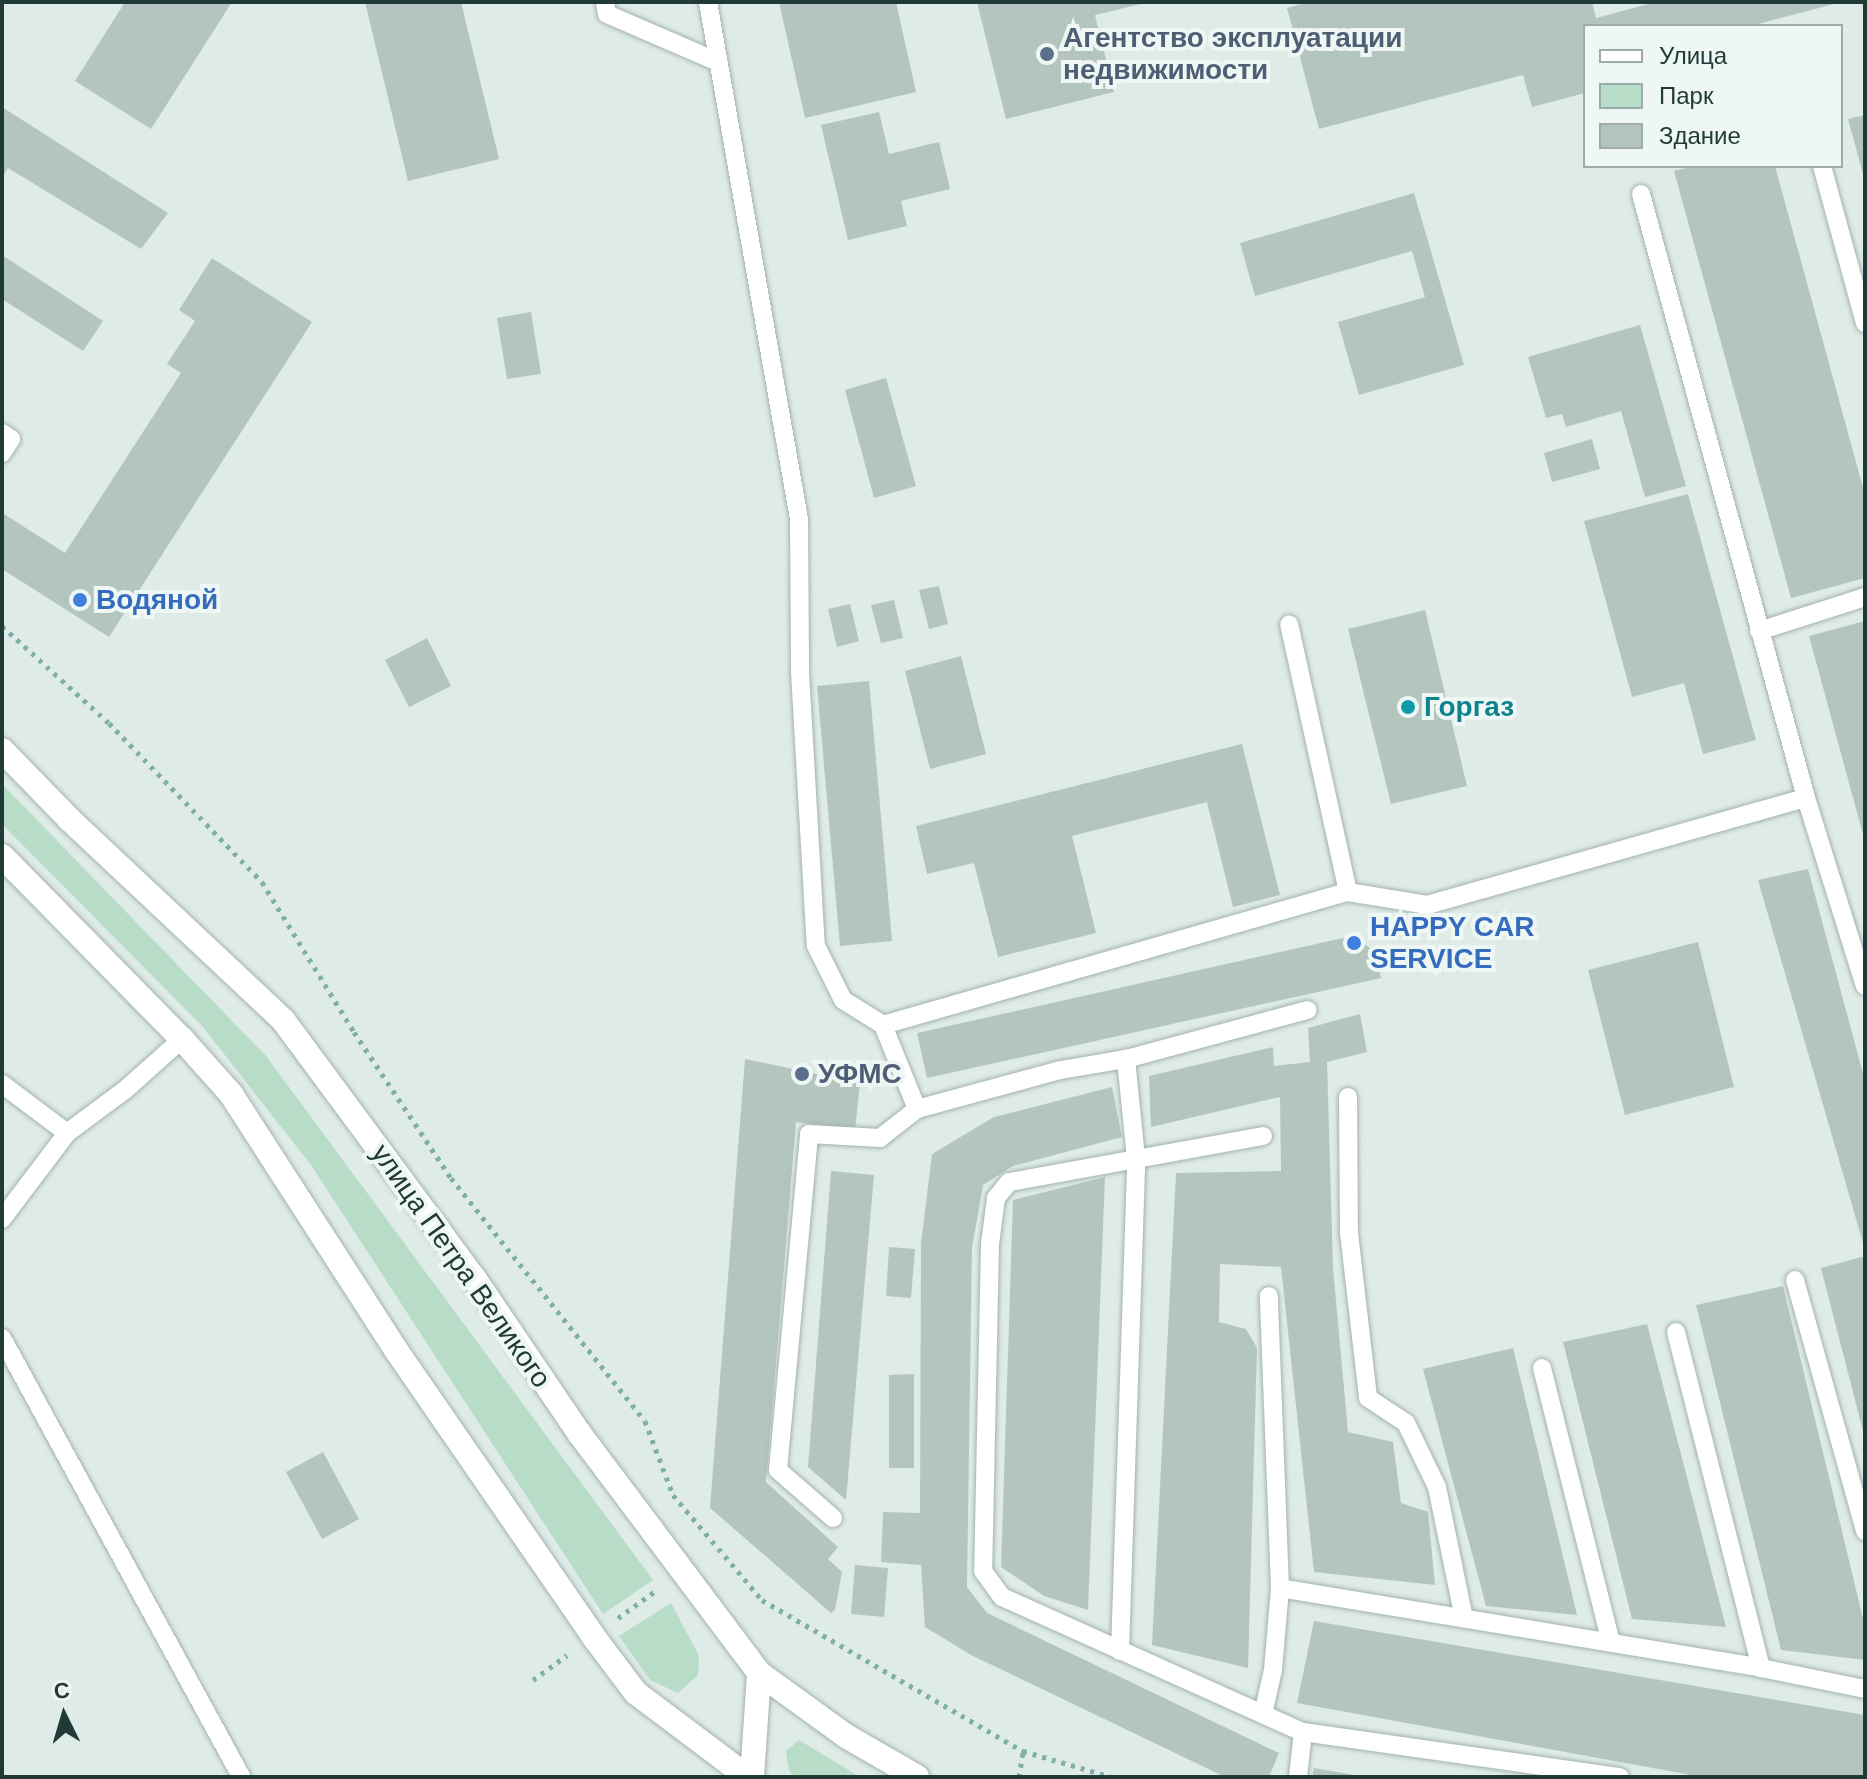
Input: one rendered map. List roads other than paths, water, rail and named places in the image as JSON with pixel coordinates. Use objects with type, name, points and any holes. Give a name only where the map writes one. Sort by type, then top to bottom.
[{"type":"street","name":"улица Петра Великого","points":[[2,750],[69,819],[283,1020],[474,1278],[579,1433],[759,1673],[846,1736],[917,1777]]},
{"type":"street","points":[[2,856],[182,1039],[231,1094],[396,1350],[636,1693],[750,1777]]},
{"type":"street","points":[[750,1777],[759,1673]]},
{"type":"lane","points":[[605,2],[607,14],[718,62]]},
{"type":"lane","points":[[708,2],[799,519],[800,672],[816,946],[843,1000],[883,1025],[917,1109]]},
{"type":"lane","points":[[1823,168],[1865,323]]},
{"type":"lane","points":[[1641,194],[1806,798],[1865,986]]},
{"type":"lane","points":[[2,433],[11,439],[2,453]]},
{"type":"lane","points":[[1759,631],[1865,597]]},
{"type":"lane","points":[[1289,624],[1348,892]]},
{"type":"lane","points":[[883,1025],[1348,892],[1427,905],[1806,798]]},
{"type":"lane","points":[[833,1518],[778,1470],[809,1134],[880,1138],[917,1109],[1061,1070],[1126,1059],[1308,1010]]},
{"type":"lane","points":[[2,1219],[67,1133],[125,1090],[182,1039]]},
{"type":"lane","points":[[1120,1651],[1136,1158],[1126,1059]]},
{"type":"lane","points":[[2,1084],[67,1133]]},
{"type":"lane","points":[[1348,1097],[1349,1233],[1368,1398],[1406,1423],[1437,1487],[1464,1618]]},
{"type":"lane","points":[[1263,1136],[1009,1182],[996,1198],[990,1244],[983,1571],[1002,1597],[1303,1732],[1620,1777]]},
{"type":"lane","points":[[1795,1280],[1865,1531]]},
{"type":"lane","points":[[1263,1714],[1273,1670],[1280,1588],[1269,1296]]},
{"type":"lane","points":[[1676,1332],[1761,1668]]},
{"type":"lane","points":[[2,1338],[241,1777]]},
{"type":"lane","points":[[1542,1368],[1611,1642]]},
{"type":"lane","points":[[1280,1588],[1611,1642],[1865,1689]]},
{"type":"lane","points":[[1298,1777],[1303,1732]]},
{"type":"place","name":"Агентство эксплуатации недвижимости","points":[[1047,54]]},
{"type":"place","name":"Водяной","points":[[80,600]]},
{"type":"place","name":"Горгаз","points":[[1408,707]]},
{"type":"place","name":"HAPPY CAR SERVICE","points":[[1354,943]]},
{"type":"place","name":"УФМС","points":[[802,1074]]}]
